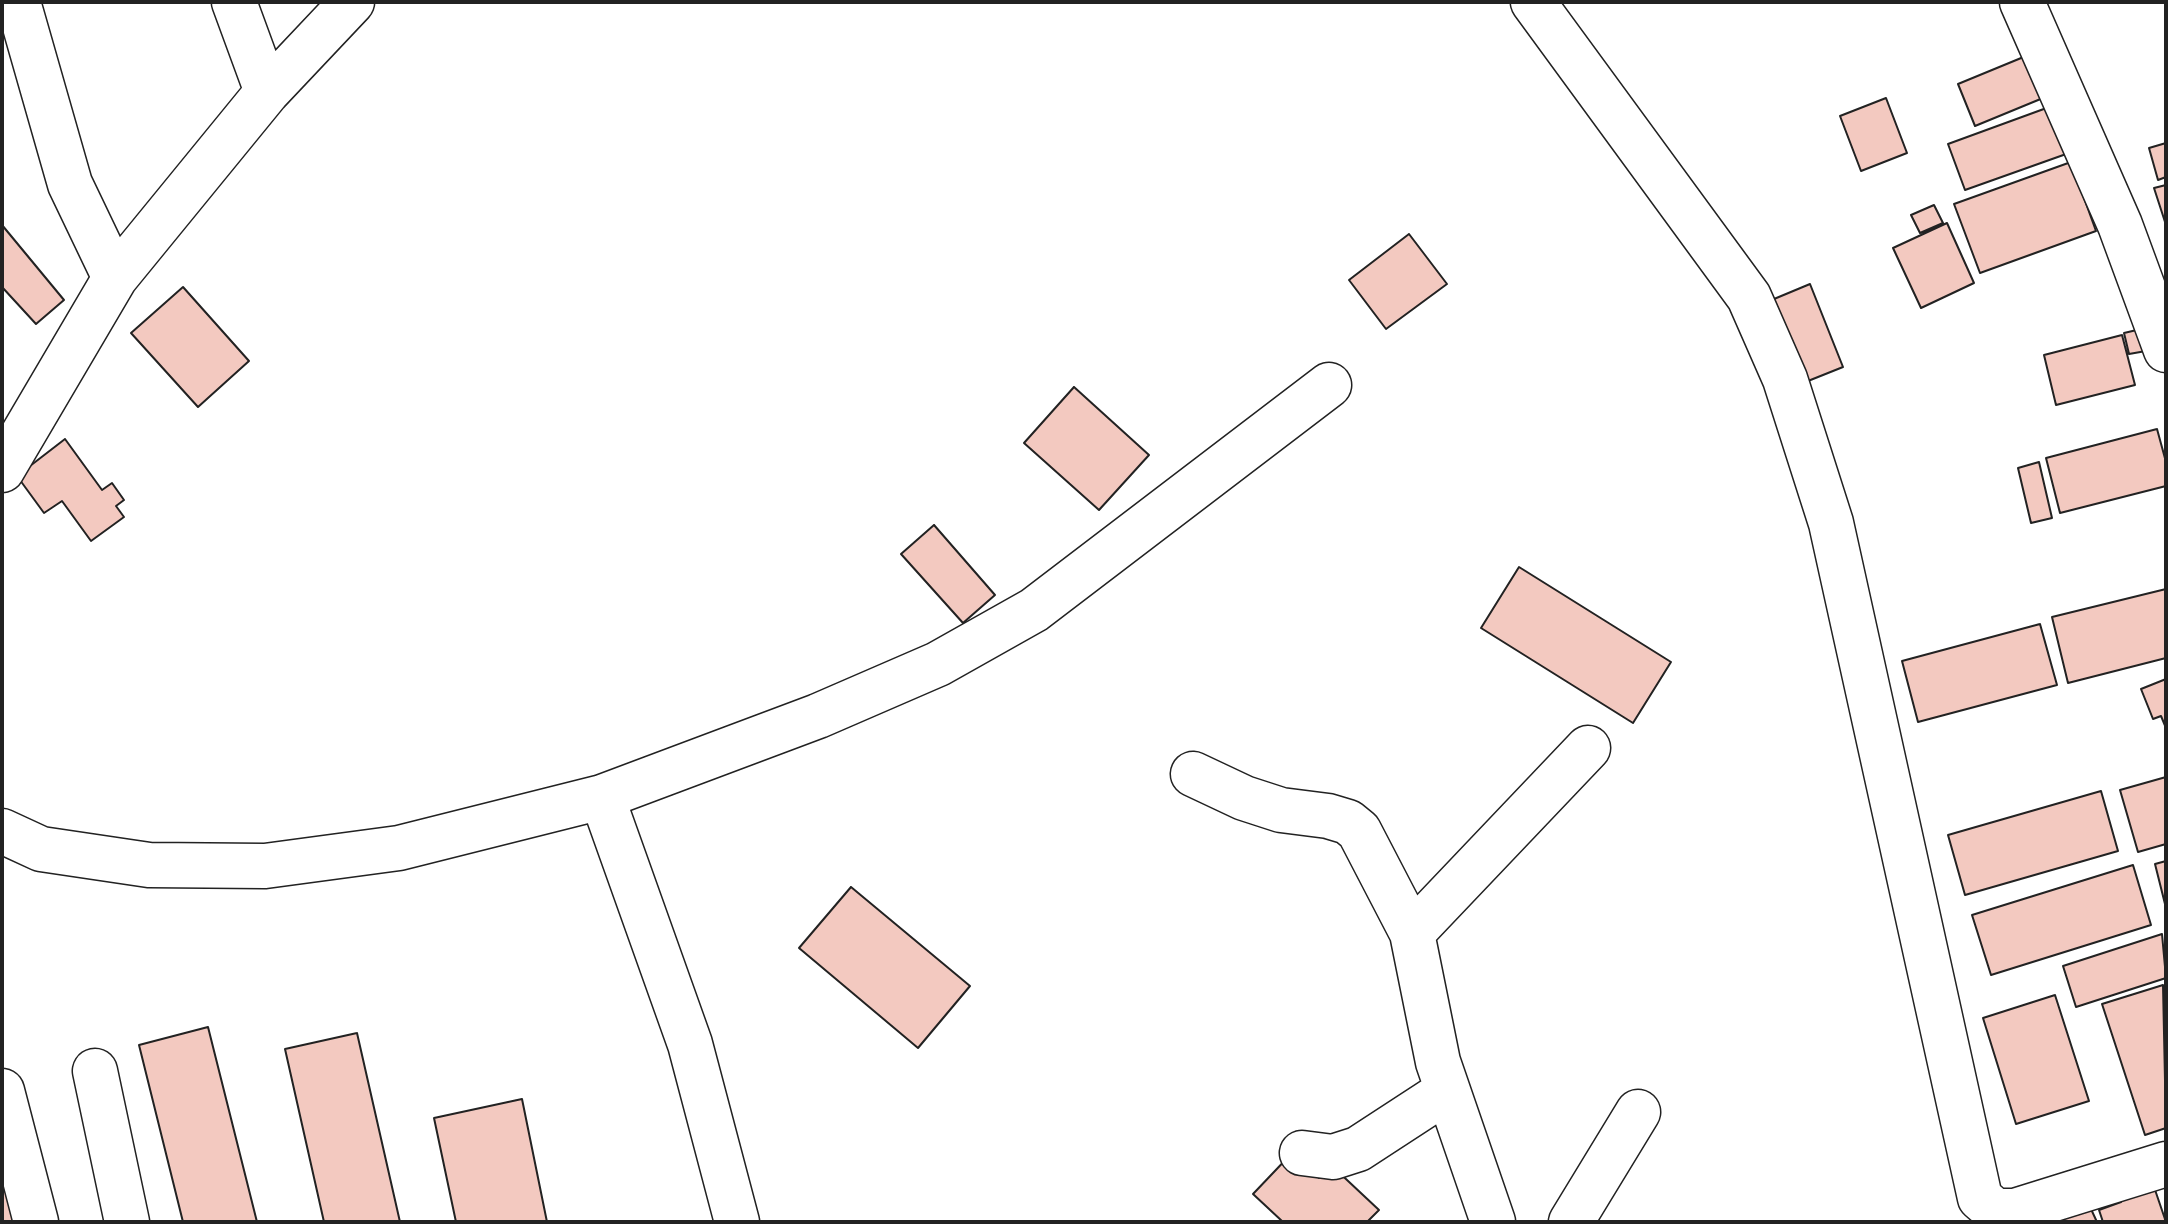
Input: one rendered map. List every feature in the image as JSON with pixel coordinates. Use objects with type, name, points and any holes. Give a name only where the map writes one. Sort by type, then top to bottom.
[{"type":"street","points":[[18,2],[70,184],[115,278]]},
{"type":"street","points":[[234,2],[267,92]]},
{"type":"street","points":[[2,470],[115,278],[267,92],[352,2]]},
{"type":"street","points":[[1533,2],[1749,297],[1785,379],[1831,523],[1980,1198],[1995,1211],[2015,1211],[2166,1164]]},
{"type":"street","points":[[2022,2],[2120,225],[2166,350]]},
{"type":"street","points":[[2,831],[41,849],[149,865],[265,866],[399,848],[602,797],[818,716],[938,664],[1034,610],[1329,385]]},
{"type":"street","points":[[1412,933],[1588,748]]},
{"type":"street","points":[[1193,774],[1281,810],[1348,822],[1359,831],[1412,933],[1438,1062],[1493,1222]]},
{"type":"street","points":[[602,797],[690,1044],[737,1222]]},
{"type":"street","points":[[95,1071],[127,1222]]},
{"type":"street","points":[[2,1091],[36,1222]]},
{"type":"street","points":[[1302,1153],[1333,1157],[1358,1149],[1447,1091]]},
{"type":"street","points":[[1571,1222],[1638,1112]]},
{"type":"building","points":[[2026,56],[2043,98],[1975,126],[1958,84]]},
{"type":"building","points":[[1886,98],[1907,153],[1861,171],[1840,116]]},
{"type":"building","points":[[2052,106],[2069,153],[1965,190],[1948,144]]},
{"type":"building","points":[[2166,143],[2166,177],[2158,180],[2149,148]]},
{"type":"building","points":[[2071,162],[2096,231],[1980,273],[1954,204]]},
{"type":"building","points":[[2166,185],[2166,225],[2154,188]]},
{"type":"building","points":[[1934,205],[1943,223],[1920,233],[1911,215]]},
{"type":"building","points":[[1947,223],[1974,283],[1921,308],[1893,248]]},
{"type":"building","points":[[2,225],[64,300],[36,324],[2,287]]},
{"type":"building","points":[[1409,234],[1447,284],[1386,329],[1349,280]]},
{"type":"building","points":[[1810,284],[1843,367],[1808,381],[1774,299]]},
{"type":"building","points":[[183,287],[249,361],[198,407],[131,333]]},
{"type":"building","points":[[2141,329],[2146,351],[2129,354],[2124,333]]},
{"type":"building","points":[[2122,335],[2135,385],[2056,405],[2044,355]]},
{"type":"building","points":[[1074,387],[1149,455],[1099,510],[1024,443]]},
{"type":"building","points":[[2157,429],[2166,462],[2166,486],[2060,513],[2046,458]]},
{"type":"building","points":[[65,439],[102,490],[112,483],[124,500],[116,506],[124,517],[91,541],[62,501],[44,513],[17,476]]},
{"type":"building","points":[[2039,462],[2052,518],[2031,523],[2018,468]]},
{"type":"building","points":[[934,525],[995,595],[963,623],[901,554]]},
{"type":"building","points":[[1519,567],[1671,662],[1633,723],[1481,628]]},
{"type":"building","points":[[2166,589],[2166,658],[2068,683],[2052,617]]},
{"type":"building","points":[[2040,624],[2057,685],[1918,722],[1902,661]]},
{"type":"building","points":[[2166,679],[2166,728],[2161,716],[2153,719],[2141,689]]},
{"type":"building","points":[[2166,777],[2166,844],[2138,852],[2120,790]]},
{"type":"building","points":[[2101,791],[2118,851],[1965,895],[1948,835]]},
{"type":"building","points":[[2166,861],[2166,908],[2155,864]]},
{"type":"building","points":[[2133,865],[2151,925],[1991,975],[1972,915]]},
{"type":"building","points":[[851,887],[970,986],[918,1048],[799,948]]},
{"type":"building","points":[[2162,934],[2166,978],[2076,1007],[2063,966]]},
{"type":"building","points":[[2163,985],[2166,1128],[2145,1135],[2102,1004]]},
{"type":"building","points":[[2055,995],[2089,1101],[2016,1124],[1983,1018]]},
{"type":"building","points":[[208,1027],[257,1222],[183,1222],[139,1045]]},
{"type":"building","points":[[357,1033],[400,1222],[324,1222],[285,1049]]},
{"type":"building","points":[[522,1099],[547,1222],[456,1222],[434,1118]]},
{"type":"building","points":[[2,1117],[25,1222],[2,1222]]},
{"type":"building","points":[[1292,1153],[1319,1178],[1331,1165],[1379,1210],[1367,1222],[1283,1222],[1253,1194]]},
{"type":"building","points":[[2152,1181],[2166,1222],[2103,1222],[2099,1210],[2121,1202],[2118,1193]]},
{"type":"building","points":[[2084,1194],[2097,1222],[2021,1222]]}]
